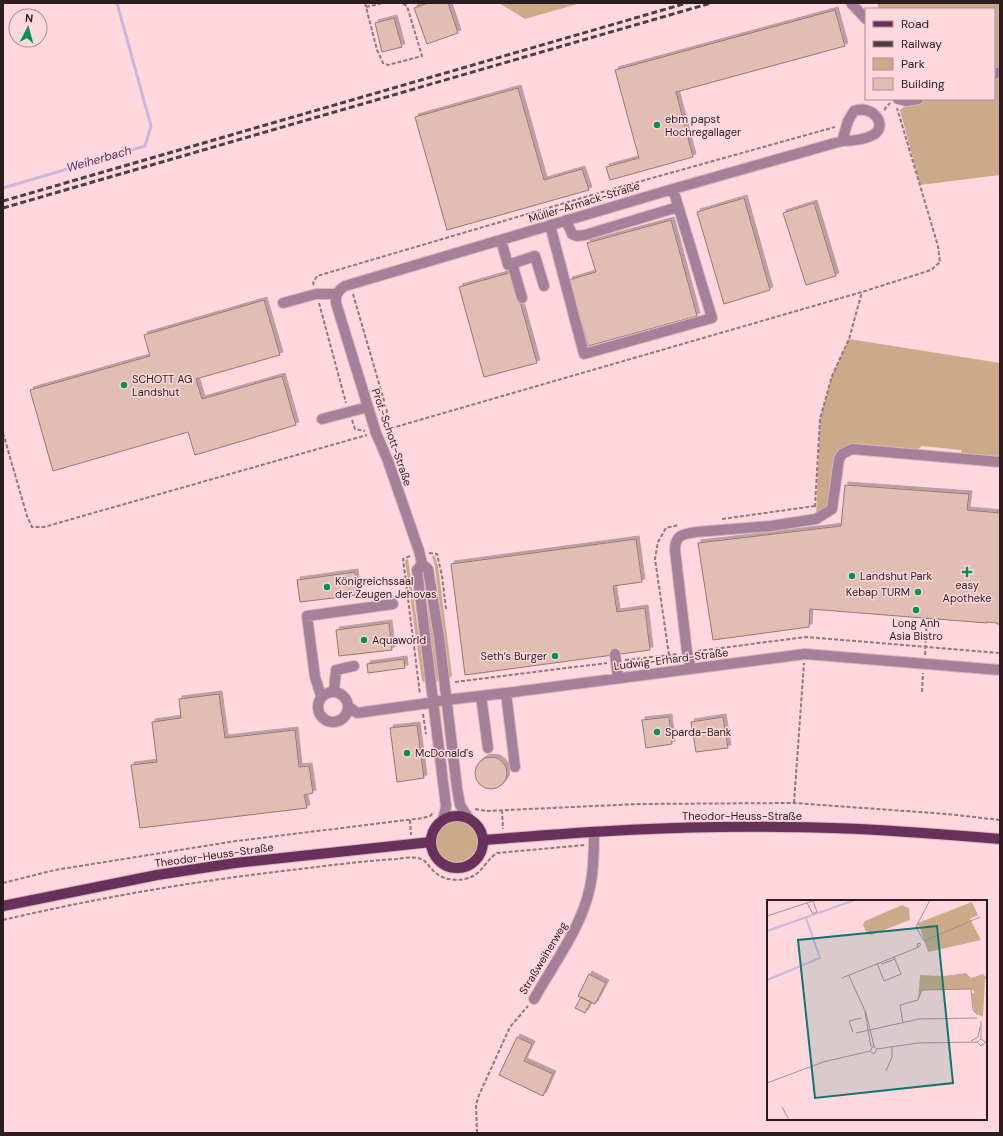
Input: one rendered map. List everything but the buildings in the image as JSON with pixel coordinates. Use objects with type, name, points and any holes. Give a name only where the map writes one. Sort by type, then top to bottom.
[{"type":"main road","points":[[455,815],[468,817],[479,826],[484,840],[482,852],[470,865],[458,868],[446,866],[437,859],[431,848],[434,829],[443,820],[455,815]]},
{"type":"main road","name":"Theodor-Heuss-Straße","points":[[484,840],[594,832],[697,827],[780,826],[875,830],[1000,840]]},
{"type":"main road","name":"Theodor-Heuss-Straße","points":[[3,906],[157,875],[235,863],[431,842]]},
{"type":"street","points":[[851,3],[865,19]]},
{"type":"street","points":[[902,100],[912,100]]},
{"type":"street","points":[[842,141],[848,121],[854,111],[864,109],[873,113],[877,117]]},
{"type":"street","name":"Müller-Armack-Straße","points":[[337,294],[340,289],[345,286],[672,188],[842,141],[856,141],[874,135],[878,130],[880,123],[877,117]]},
{"type":"street","points":[[550,225],[584,354],[712,318],[672,188]]},
{"type":"street","points":[[566,220],[572,234],[578,236],[678,208]]},
{"type":"street","points":[[500,240],[508,264],[535,256],[544,286]]},
{"type":"street","points":[[512,263],[522,298]]},
{"type":"street","points":[[283,303],[316,294],[337,294]]},
{"type":"street","name":"Prof.-Schott-Straße","points":[[337,294],[336,303],[376,433],[407,514],[422,564],[428,569],[439,637],[459,800],[462,809],[468,817]]},
{"type":"street","points":[[322,419],[368,407]]},
{"type":"street","points":[[691,669],[675,550],[675,543],[678,538],[685,534],[771,526],[816,519],[832,509],[840,458],[842,454],[852,449],[1000,462]]},
{"type":"street","name":"Prof.-Schott-Straße","points":[[422,564],[417,570],[446,802],[446,810],[443,820]]},
{"type":"street","points":[[321,696],[315,677],[307,616],[393,604]]},
{"type":"street","points":[[615,654],[618,678]]},
{"type":"street","name":"Ludwig-Erhard-Straße","points":[[348,706],[357,713],[446,700],[805,654],[1000,670]]},
{"type":"street","points":[[334,691],[336,670],[354,666]]},
{"type":"street","points":[[334,691],[346,698],[348,706],[346,715],[335,722],[326,721],[319,715],[318,702],[321,696],[325,693],[334,691]]},
{"type":"street","points":[[506,693],[515,767]]},
{"type":"street","points":[[481,696],[488,748]]},
{"type":"street","name":"Straßweiherweg","points":[[534,998],[570,936],[584,908],[591,886],[594,832]]},
{"type":"path","points":[[365,3],[377,50],[383,63],[388,65],[422,56],[407,6],[402,3]]},
{"type":"path","points":[[366,7],[383,3]]},
{"type":"path","points":[[877,117],[892,100]]},
{"type":"path","points":[[376,433],[355,429],[349,413],[313,283],[317,276],[602,192],[835,127],[839,124]]},
{"type":"path","points":[[816,519],[820,419],[832,376],[849,339],[862,292]]},
{"type":"path","points":[[3,433],[27,516],[32,527],[44,527],[376,433],[385,420],[387,411],[353,294],[337,294]]},
{"type":"path","points":[[720,519],[816,506]]},
{"type":"path","points":[[669,655],[655,559],[658,542],[666,528],[683,524]]},
{"type":"path","points":[[794,804],[805,654]]},
{"type":"path","points":[[3,883],[55,870],[236,841],[410,820],[430,816],[434,813],[436,804],[446,802]]},
{"type":"path","points":[[472,806],[477,810],[486,811],[638,804],[794,804],[947,814],[1000,820]]},
{"type":"path","points":[[3,920],[55,908],[239,876],[381,860],[412,858],[421,859],[441,877],[448,879],[463,879],[478,873],[497,853],[594,844]]},
{"type":"path","name":"Straßweiherweg","points":[[477,1133],[476,1104],[488,1075],[510,1027],[534,998]]},
{"type":"green space","points":[[499,3],[581,3],[525,19]]},
{"type":"green space","points":[[878,3],[1000,3],[1000,175],[920,185],[900,110],[908,104],[906,100],[995,100],[995,8],[878,8]]},
{"type":"green space","points":[[849,339],[1000,363],[1000,462],[963,459],[961,450],[922,446],[911,455],[842,454],[832,509],[816,519],[820,419],[832,376]]},
{"type":"green space","points":[[432,556],[435,556],[438,566],[452,675],[448,681],[446,674],[448,670],[435,567]]},
{"type":"green space","points":[[408,559],[424,673],[427,676],[426,683],[422,681],[405,560]]},
{"type":"green space","points":[[422,570],[425,572],[439,680],[436,682],[421,571]]},
{"type":"green space","points":[[453,820],[461,820],[469,823],[475,829],[478,841],[475,853],[469,859],[461,862],[453,862],[445,859],[439,853],[436,845],[436,837],[439,829],[445,823]]},
{"type":"waterway","name":"Weiherbach","points":[[3,188],[145,146],[151,126],[117,3]]},
{"type":"railway","points":[[3,201],[687,3]]},
{"type":"railway","points":[[3,208],[711,3]]},
{"type":"place","name":"ebm papst Hochregallager","points":[[657,125]]},
{"type":"place","name":"SCHOTT AG Landshut","points":[[124,385]]},
{"type":"place","name":"easy Apotheke","points":[[967,572]]},
{"type":"place","name":"Landshut Park","points":[[852,576]]},
{"type":"place","name":"Königreichssaal der Zeugen Jehovas","points":[[327,587]]},
{"type":"place","name":"Kebap TURM","points":[[918,592]]},
{"type":"place","name":"Long Anh Asia Bistro","points":[[916,610]]},
{"type":"place","name":"Aquaworld","points":[[364,640]]},
{"type":"place","name":"Seth’s Burger","points":[[555,656]]},
{"type":"place","name":"Sparda-Bank","points":[[657,732]]},
{"type":"place","name":"McDonald's","points":[[407,753]]}]
